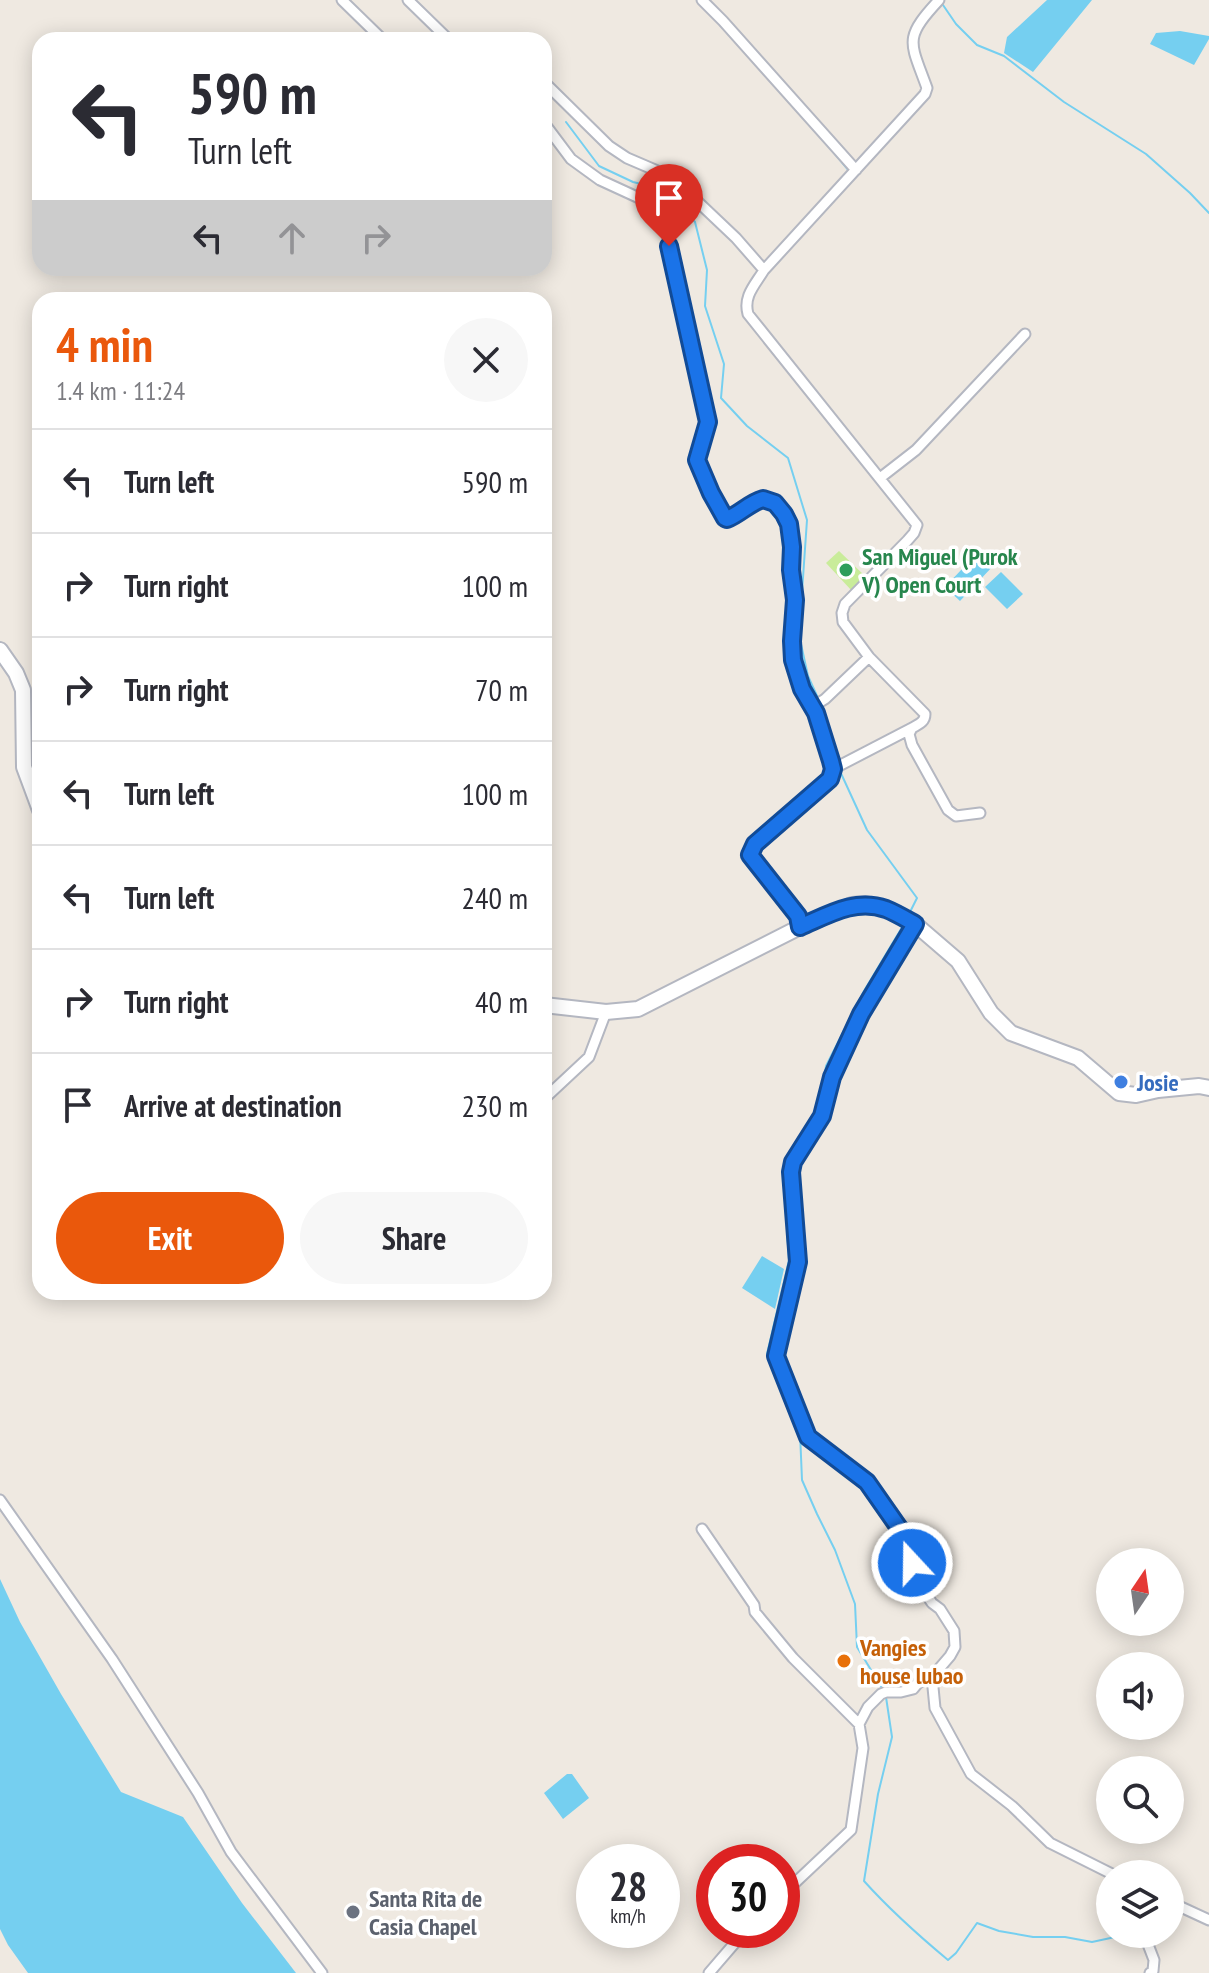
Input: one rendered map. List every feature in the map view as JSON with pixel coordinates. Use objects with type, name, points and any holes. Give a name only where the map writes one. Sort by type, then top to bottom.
[{"type":"street","points":[[342,0],[375,32]]},
{"type":"street","points":[[408,0],[441,32]]},
{"type":"street","points":[[702,0],[856,170]]},
{"type":"street","points":[[833,769],[924,721],[925,714],[869,657],[843,622],[842,613],[845,604],[907,541],[917,525],[748,314],[746,304],[748,295],[764,270],[925,94],[927,88],[912,40],[916,29],[939,0]]},
{"type":"street","points":[[552,90],[609,146],[678,183],[736,238],[764,270]]},
{"type":"street","points":[[552,134],[571,159],[600,180],[650,203],[664,219],[708,422],[697,460],[727,519],[763,499],[775,503],[789,524],[795,600],[793,660],[802,689],[818,703]]},
{"type":"street","points":[[880,478],[916,450],[1025,334]]},
{"type":"street","points":[[0,650],[16,673],[23,690],[24,767],[32,788]]},
{"type":"street","points":[[800,927],[798,916],[750,855],[755,844],[830,779],[833,769],[816,713],[818,703],[869,657]]},
{"type":"street","points":[[912,728],[909,734],[912,745],[948,810],[956,816],[980,813]]},
{"type":"street","points":[[552,1006],[606,1012],[638,1009],[800,927],[852,905],[865,904],[886,909],[915,924],[958,961],[991,1013],[1011,1033],[1078,1058],[1119,1093],[1136,1095],[1199,1086],[1209,1088]]},
{"type":"street","points":[[859,1724],[868,1707],[881,1694],[913,1689],[918,1683],[932,1677],[955,1647],[954,1631],[926,1594],[904,1535],[867,1482],[808,1437],[776,1356],[798,1262],[791,1172],[793,1162],[822,1116],[832,1077],[861,1014],[915,924]]},
{"type":"street","points":[[552,1092],[589,1057],[606,1012]]},
{"type":"street","points":[[0,1500],[112,1659],[198,1793],[231,1852],[322,1973]]},
{"type":"street","points":[[702,1529],[754,1605],[755,1612],[793,1658],[859,1724],[863,1748],[851,1830],[800,1878]]},
{"type":"street","points":[[932,1677],[935,1708],[971,1774],[1012,1806],[1050,1843],[1096,1866]]},
{"type":"street","points":[[1184,1908],[1209,1920]]},
{"type":"street","points":[[709,1973],[731,1948]]},
{"type":"street","points":[[1149,1948],[1154,1960],[1150,1973]]},
{"type":"green space","name":"San Miguel (Purok V) Open Court","points":[[839,551],[866,577],[852,591],[826,563]]},
{"type":"water","points":[[1047,0],[1092,0],[1033,72],[1004,53],[1007,37]]},
{"type":"water","points":[[1180,31],[1209,36],[1194,65],[1150,44],[1156,33]]},
{"type":"water","points":[[978,552],[993,566],[960,601],[945,587]]},
{"type":"water","points":[[1001,572],[1023,594],[1007,609],[985,587]]},
{"type":"water","points":[[762,1256],[784,1269],[775,1309],[742,1288]]},
{"type":"water","points":[[0,1579],[20,1622],[121,1792],[183,1817],[242,1903],[296,1973],[28,1973],[0,1929]]},
{"type":"water","points":[[567,1774],[572,1774],[589,1798],[563,1819],[544,1793]]},
{"type":"waterway","points":[[943,5],[956,24],[977,45],[1004,56],[1064,102],[1146,154],[1209,213]]},
{"type":"waterway","points":[[714,18],[723,28]]},
{"type":"waterway","points":[[566,122],[599,166],[633,182],[666,190],[695,222],[707,270],[705,306],[724,364],[721,398],[747,426],[788,458],[807,520],[799,635],[808,676],[818,698]]},
{"type":"waterway","points":[[821,137],[850,172]]},
{"type":"waterway","points":[[820,704],[838,763]]},
{"type":"waterway","points":[[839,769],[867,830],[917,898],[909,914]]},
{"type":"waterway","points":[[882,1688],[857,1647],[855,1604],[835,1550],[802,1480],[800,1433],[767,1354],[789,1260],[787,1161],[821,1103],[826,1066],[864,991],[904,924]]},
{"type":"waterway","points":[[886,1697],[892,1737],[878,1794],[864,1881],[948,1960],[977,1923],[999,1931],[1033,1937],[1096,1941]]},
{"type":"place","name":"San Miguel (Purok V) Open Court","points":[[846,570]]},
{"type":"place","name":"Josie","points":[[1121,1082]]},
{"type":"place","name":"Vangies house lubao","points":[[844,1661]]},
{"type":"place","name":"Santa Rita de Casia Chapel","points":[[353,1912]]},
{"type":"route","points":[[669,246],[708,422],[697,460],[725,518],[732,518],[763,499],[775,503],[789,524],[795,600],[793,660],[802,689],[816,713],[833,769],[830,779],[755,844],[750,855],[798,916],[800,927],[852,905],[865,904],[886,909],[915,924],[861,1014],[832,1077],[822,1116],[793,1162],[791,1172],[798,1262],[776,1356],[808,1437],[867,1482],[904,1535],[912,1563]]}]
